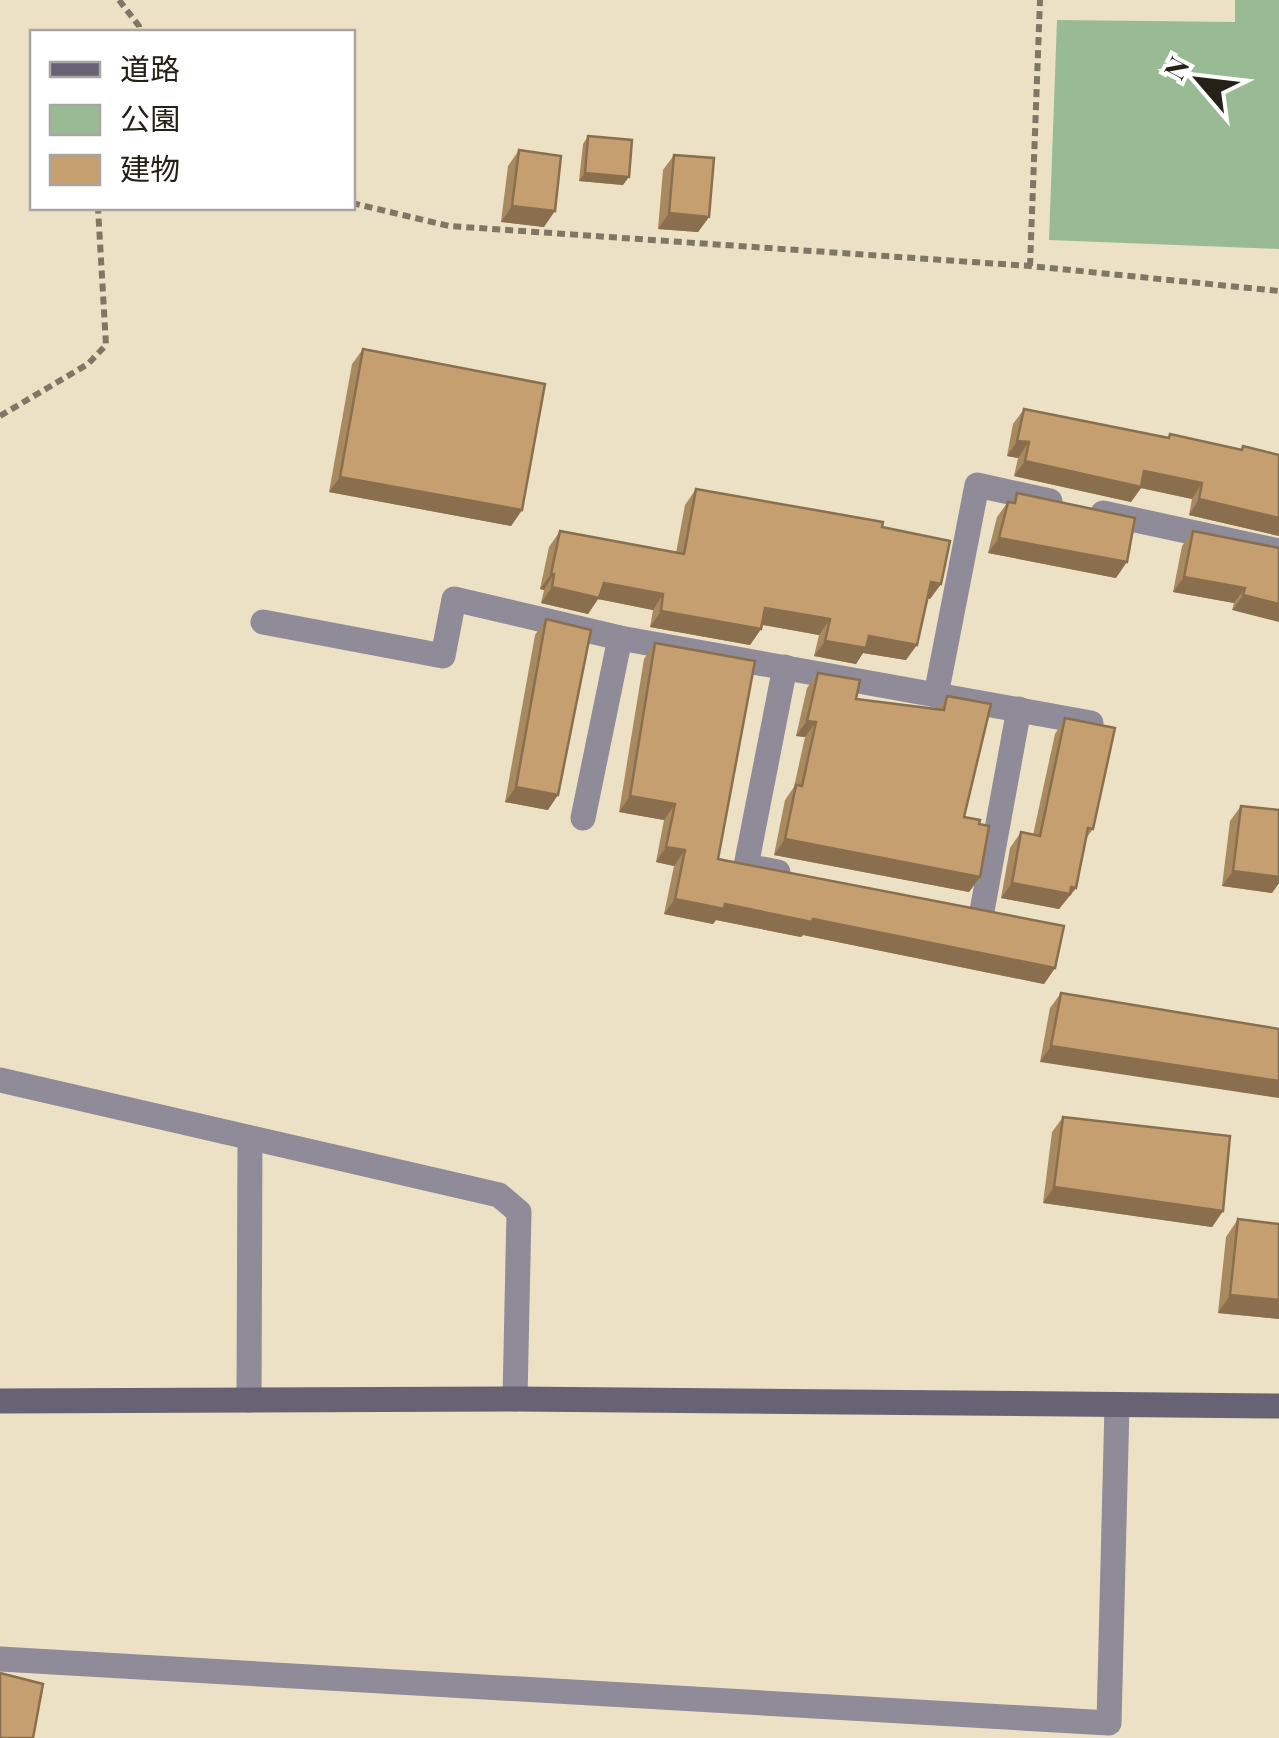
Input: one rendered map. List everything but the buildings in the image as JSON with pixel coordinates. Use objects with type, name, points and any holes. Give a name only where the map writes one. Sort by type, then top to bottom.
[{"type":"street","points":[[936,694],[976,484],[1279,551]]},
{"type":"street","points":[[263,622],[443,656],[454,599],[620,638],[1091,722]]},
{"type":"street","points":[[583,818],[620,638]]},
{"type":"street","points":[[785,668],[746,866],[800,876]]},
{"type":"street","points":[[983,912],[1019,710]]},
{"type":"street","points":[[0,1080],[500,1195],[519,1212],[514,1399]]},
{"type":"street","points":[[249,1400],[250,1138]]},
{"type":"street","points":[[0,1401],[514,1399],[1279,1406]]},
{"type":"street","points":[[0,1659],[1109,1723],[1117,1405]]},
{"type":"path","points":[[119,0],[140,30]]},
{"type":"path","points":[[1030,266],[1040,0]]},
{"type":"path","points":[[355,203],[448,226],[1030,266],[1279,292]]},
{"type":"path","points":[[0,416],[88,364],[106,345],[98,210]]},
{"type":"green space","points":[[1235,0],[1279,0],[1279,249],[1049,240],[1057,20],[1235,22]]}]
